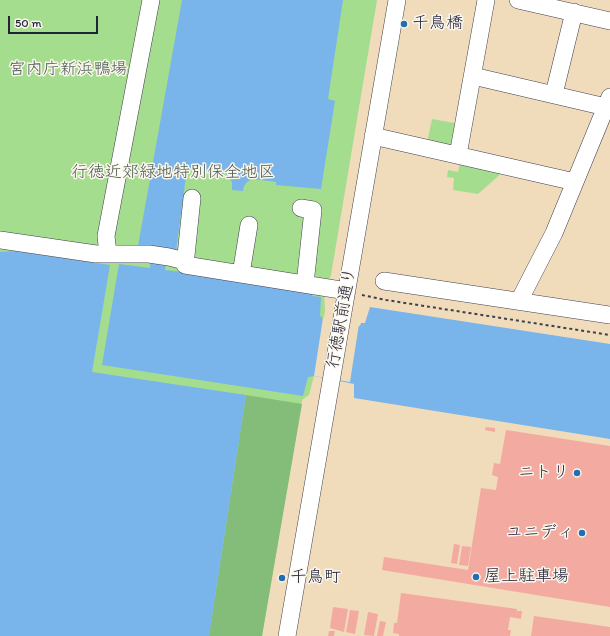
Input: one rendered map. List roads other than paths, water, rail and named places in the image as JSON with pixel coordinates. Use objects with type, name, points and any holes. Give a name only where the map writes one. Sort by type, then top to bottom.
[{"type":"street","points":[[108,254],[106,236],[151,0]]},
{"type":"street","name":"行徳駅前通り","points":[[287,636],[341,320],[354,293],[373,136],[397,0]]},
{"type":"street","points":[[458,155],[486,0]]},
{"type":"street","points":[[518,0],[610,21]]},
{"type":"street","points":[[554,94],[574,12]]},
{"type":"street","points":[[473,76],[554,94],[609,104],[554,233],[519,301]]},
{"type":"street","points":[[373,136],[575,182]]},
{"type":"street","points":[[192,198],[185,265],[354,293]]},
{"type":"street","points":[[301,208],[313,210],[305,284]]},
{"type":"street","points":[[241,274],[249,225]]},
{"type":"street","points":[[0,240],[96,254],[149,254],[169,256],[185,261]]},
{"type":"street","points":[[384,281],[610,315]]},
{"type":"water","points":[[182,0],[343,0],[328,99],[335,101],[321,189],[276,185],[276,182],[254,179],[249,180],[246,183],[243,191],[232,190],[232,182],[226,174],[187,169],[176,251],[168,250],[165,270],[249,280],[248,284],[292,290],[312,290],[312,296],[321,297],[320,316],[322,319],[360,326],[361,323],[365,323],[370,307],[610,344],[610,439],[354,398],[354,384],[314,376],[308,377],[303,396],[102,365],[119,264],[150,268],[152,248],[138,246]]},
{"type":"water","points":[[15,251],[110,265],[92,372],[246,395],[209,636],[0,636],[0,252]]},
{"type":"place","name":"千鳥橋","points":[[404,24]]},
{"type":"place","name":"ニトリ","points":[[577,473]]},
{"type":"place","name":"ユニディ","points":[[582,533]]},
{"type":"place","name":"屋上駐車場","points":[[476,577]]},
{"type":"place","name":"千鳥町","points":[[282,578]]},
{"type":"park label","name":"宮内庁新浜鴨場","points":[[68,70]]},
{"type":"park label","name":"行徳近郊緑地特別保全地区","points":[[173,173]]}]
